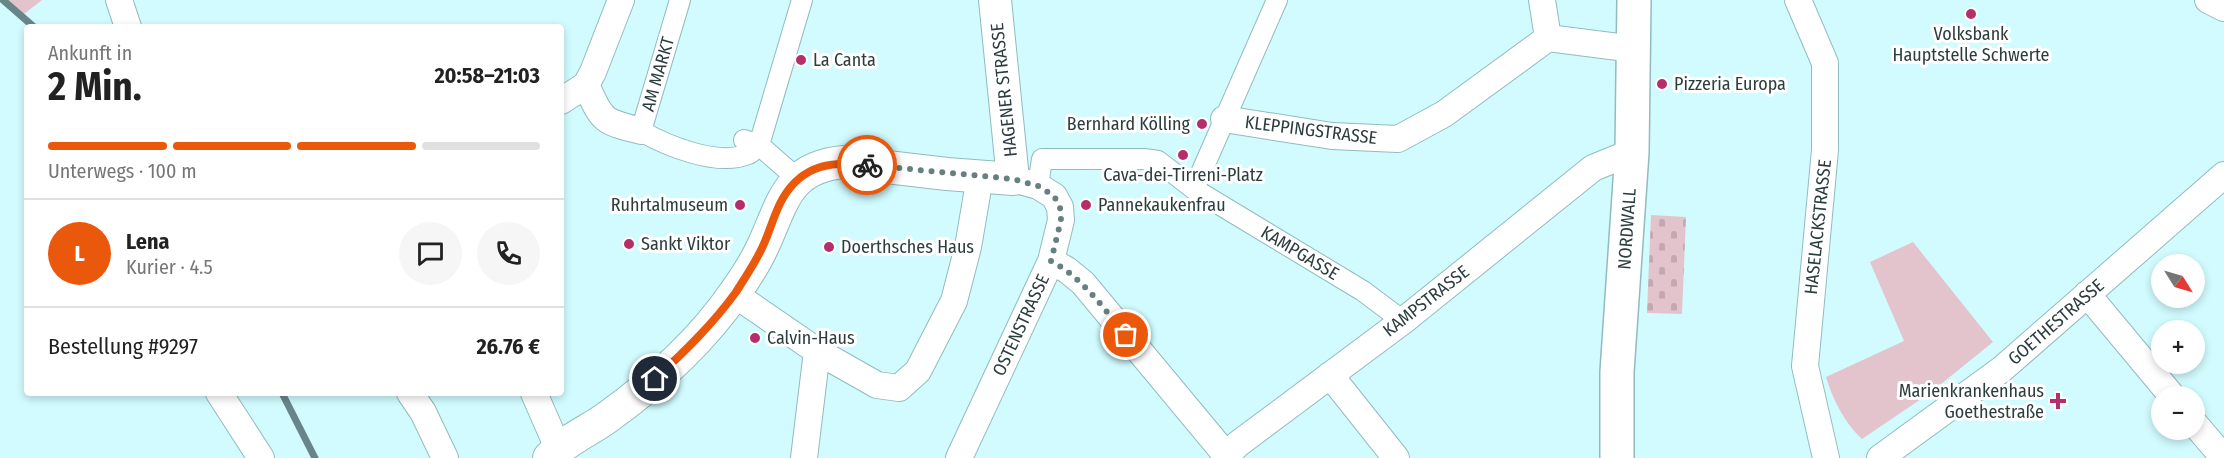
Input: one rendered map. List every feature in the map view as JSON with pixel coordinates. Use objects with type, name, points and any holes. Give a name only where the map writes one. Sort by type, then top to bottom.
[{"type":"main road","name":"NORDWALL","points":[[1617,458],[1617,372],[1632,152],[1634,0]]},
{"type":"street","points":[[119,0],[127,24]]},
{"type":"street","points":[[564,99],[586,85],[621,0]]},
{"type":"street","name":"AM MARKT","points":[[680,0],[641,131],[663,144],[720,159],[748,154],[751,143]]},
{"type":"street","points":[[754,167],[751,143],[802,0]]},
{"type":"street","name":"HAGENER STRASSE","points":[[995,0],[1026,183]]},
{"type":"street","points":[[1194,189],[1277,0]]},
{"type":"street","points":[[1542,0],[1548,38],[1634,49]]},
{"type":"street","name":"HASELACKSTRASSE","points":[[1798,0],[1825,63],[1826,150],[1805,366],[1826,458]]},
{"type":"street","points":[[2208,0],[2224,8]]},
{"type":"street","name":"KLEPPINGSTRASSE","points":[[1224,119],[1332,136],[1398,139],[1444,114],[1548,38]]},
{"type":"street","points":[[586,85],[602,118],[619,126],[641,131]]},
{"type":"street","points":[[751,143],[799,180]]},
{"type":"street","name":"KAMPSTRASSE","points":[[1225,456],[1403,321],[1593,168],[1632,152]]},
{"type":"street","name":"KAMPGASSE","points":[[1026,183],[1042,159],[1158,160],[1194,189],[1363,291],[1403,321]]},
{"type":"street","points":[[535,396],[554,453],[604,420],[655,379],[697,339],[734,294],[762,247],[784,197],[799,180],[813,169],[844,162],[1026,183]]},
{"type":"street","name":"GOETHESTRASSE","points":[[1880,458],[2002,369],[2224,175]]},
{"type":"street","points":[[734,294],[817,351],[877,385],[899,388],[910,380],[927,357],[954,301],[968,247],[980,177]]},
{"type":"street","name":"OSTENSTRASSE","points":[[959,458],[1051,261],[1061,220],[1060,207],[1054,196],[1026,183]]},
{"type":"street","points":[[1051,261],[1068,270],[1083,283],[1225,456]]},
{"type":"street","points":[[2087,294],[2164,386]]},
{"type":"street","points":[[804,458],[817,351]]},
{"type":"street","points":[[1330,375],[1396,458]]},
{"type":"street","points":[[221,396],[261,458]]},
{"type":"street","points":[[412,396],[423,412],[445,458]]},
{"type":"street","points":[[2205,436],[2224,458]]},
{"type":"green space","points":[[3,0],[42,0],[24,14]]},
{"type":"green space","points":[[1651,215],[1686,217],[1682,314],[1647,313]]},
{"type":"green space","points":[[1913,242],[1993,342],[1930,393],[1862,439],[1840,410],[1826,377],[1904,341],[1870,262]]},
{"type":"waterway","points":[[3,0],[31,24]]},
{"type":"waterway","points":[[284,396],[315,458]]},
{"type":"way so far","points":[[867,165],[1013,179],[1038,186],[1054,196],[1060,207],[1061,220],[1051,261],[1068,270],[1083,283],[1126,335]]},
{"type":"place","name":"Volksbank Hauptstelle Schwerte","points":[[1971,14]]},
{"type":"place","name":"La Canta","points":[[801,60]]},
{"type":"place","name":"Pizzeria Europa","points":[[1662,84]]},
{"type":"place","name":"Bernhard Kölling","points":[[1202,124]]},
{"type":"place","name":"Cava-dei-Tirreni-Platz","points":[[1183,155]]},
{"type":"place","name":"Ruhrtalmuseum","points":[[740,205]]},
{"type":"place","name":"Pannekaukenfrau","points":[[1086,205]]},
{"type":"place","name":"Sankt Viktor","points":[[629,244]]},
{"type":"place","name":"Doerthsches Haus","points":[[829,247]]},
{"type":"place","name":"Calvin-Haus","points":[[755,338]]},
{"type":"place","name":"Marienkrankenhaus Goethestraße","points":[[2058,401]]},
{"type":"route","points":[[655,379],[697,339],[734,294],[750,271],[784,197],[792,187],[813,169],[829,164],[844,162],[867,165]]}]
